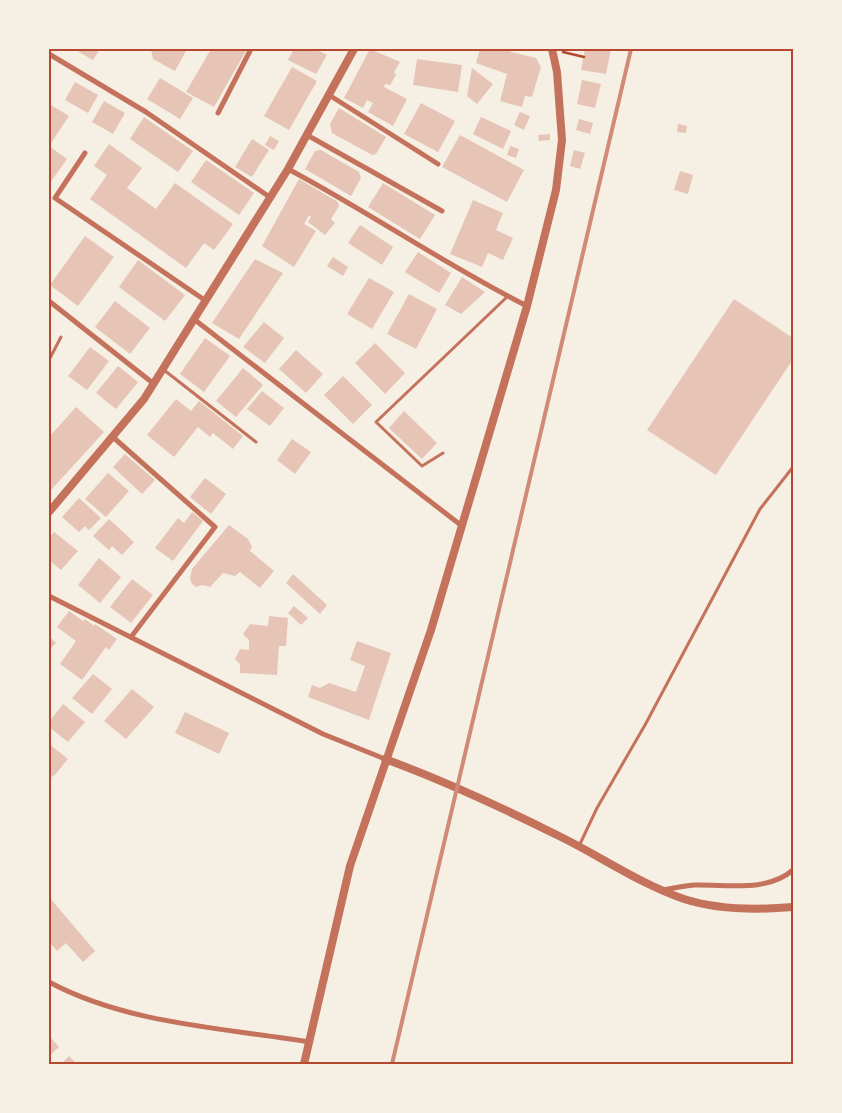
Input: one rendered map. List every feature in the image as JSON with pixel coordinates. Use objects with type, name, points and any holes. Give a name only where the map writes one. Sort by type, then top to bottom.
[{"type":"street","points":[[218,113],[251,49]]},
{"type":"street","points":[[49,512],[114,438],[154,384],[271,198],[354,49]]},
{"type":"street","points":[[304,1064],[344,889],[385,759],[431,630],[527,306],[556,190],[562,131],[557,72],[552,49]]},
{"type":"street","points":[[49,54],[146,112],[271,198]]},
{"type":"street","points":[[329,95],[438,164]]},
{"type":"street","points":[[307,134],[442,212]]},
{"type":"street","points":[[85,153],[55,198],[206,302]]},
{"type":"street","points":[[288,169],[376,218],[420,248],[472,278],[527,306]]},
{"type":"street","points":[[49,301],[154,384]]},
{"type":"street","points":[[195,320],[462,526]]},
{"type":"street","points":[[114,438],[215,527],[131,637]]},
{"type":"street","points":[[49,596],[323,734],[457,786],[579,846],[662,890],[684,899],[716,906],[763,909],[793,907]]},
{"type":"street","points":[[662,890],[694,886],[759,884],[780,879],[793,870]]},
{"type":"street","points":[[49,982],[94,1001],[149,1016],[310,1042]]},
{"type":"lane","points":[[443,453],[422,466],[376,422],[508,296]]},
{"type":"lane","points":[[49,360],[61,337]]},
{"type":"lane","points":[[163,370],[256,442]]},
{"type":"lane","points":[[579,846],[597,808],[645,725],[760,509],[793,467]]},
{"type":"path","points":[[552,49],[584,57]]},
{"type":"building","points":[[74,49],[100,49],[93,60]]},
{"type":"building","points":[[151,49],[187,49],[175,71],[153,59]]},
{"type":"building","points":[[211,49],[247,49],[214,107],[186,92]]},
{"type":"building","points":[[294,49],[315,49],[327,55],[316,74],[288,60]]},
{"type":"building","points":[[370,49],[400,62],[394,72],[396,75],[390,85],[385,84],[384,87],[407,99],[393,126],[368,112],[373,103],[367,100],[363,108],[344,98]]},
{"type":"building","points":[[480,49],[510,49],[511,52],[536,58],[541,67],[532,97],[525,96],[522,107],[500,101],[507,74],[476,63]]},
{"type":"building","points":[[585,49],[611,49],[606,74],[581,70]]},
{"type":"building","points":[[417,59],[462,65],[458,92],[413,85]]},
{"type":"building","points":[[292,67],[317,81],[289,130],[264,116]]},
{"type":"building","points":[[472,68],[493,84],[477,104],[467,96]]},
{"type":"building","points":[[160,78],[193,98],[180,119],[147,99]]},
{"type":"building","points":[[582,80],[601,84],[595,108],[577,104]]},
{"type":"building","points":[[75,82],[98,95],[88,113],[65,100]]},
{"type":"building","points":[[104,101],[125,113],[113,134],[92,122]]},
{"type":"building","points":[[421,103],[455,121],[438,152],[404,134]]},
{"type":"building","points":[[49,104],[69,116],[49,146]]},
{"type":"building","points":[[339,108],[386,137],[376,154],[372,155],[332,133],[330,124]]},
{"type":"building","points":[[520,112],[530,116],[524,130],[514,125]]},
{"type":"building","points":[[144,117],[193,151],[178,172],[130,139]]},
{"type":"building","points":[[481,117],[511,131],[503,149],[473,134]]},
{"type":"building","points":[[579,119],[593,123],[590,134],[576,130]]},
{"type":"building","points":[[678,124],[687,126],[686,133],[677,132]]},
{"type":"building","points":[[550,134],[550,140],[539,141],[538,135]]},
{"type":"building","points":[[460,135],[524,170],[507,202],[442,167]]},
{"type":"building","points":[[270,136],[279,141],[274,150],[265,145]]},
{"type":"building","points":[[252,139],[269,150],[252,177],[235,167]]},
{"type":"building","points":[[109,144],[142,168],[127,188],[156,209],[175,183],[233,224],[214,250],[204,243],[186,268],[90,199],[107,175],[94,166]]},
{"type":"building","points":[[49,146],[67,159],[49,184]]},
{"type":"building","points":[[510,146],[519,149],[516,158],[507,155]]},
{"type":"building","points":[[321,150],[359,172],[361,178],[351,196],[305,169],[315,151]]},
{"type":"building","points":[[574,150],[585,153],[580,169],[570,166]]},
{"type":"building","points":[[206,160],[254,193],[239,215],[191,182]]},
{"type":"building","points":[[680,171],[693,175],[688,194],[674,190]]},
{"type":"building","points":[[299,179],[338,202],[339,206],[331,219],[335,223],[325,235],[308,222],[311,217],[309,215],[304,224],[316,231],[294,267],[262,246]]},
{"type":"building","points":[[383,183],[435,215],[420,239],[368,207]]},
{"type":"building","points":[[473,200],[503,213],[496,230],[513,238],[503,260],[488,253],[482,267],[450,254]]},
{"type":"building","points":[[360,225],[393,247],[382,265],[348,243]]},
{"type":"building","points":[[85,236],[114,257],[78,306],[50,285]]},
{"type":"building","points":[[418,252],[451,273],[439,293],[405,272]]},
{"type":"building","points":[[333,257],[348,267],[343,276],[327,266]]},
{"type":"building","points":[[255,259],[283,273],[239,339],[212,323]]},
{"type":"building","points":[[138,260],[185,295],[165,321],[119,287]]},
{"type":"building","points":[[462,277],[485,292],[461,314],[445,305]]},
{"type":"building","points":[[369,278],[394,292],[372,329],[347,314]]},
{"type":"building","points":[[409,294],[437,309],[416,349],[387,334]]},
{"type":"building","points":[[734,299],[793,338],[793,359],[716,475],[647,430]]},
{"type":"building","points":[[115,301],[150,328],[130,354],[95,327]]},
{"type":"building","points":[[264,322],[284,338],[265,363],[243,347]]},
{"type":"building","points":[[205,338],[230,356],[204,392],[180,374]]},
{"type":"building","points":[[375,343],[405,373],[385,394],[355,363]]},
{"type":"building","points":[[90,347],[109,361],[87,390],[68,376]]},
{"type":"building","points":[[296,350],[323,374],[306,393],[279,369]]},
{"type":"building","points":[[118,366],[138,382],[116,409],[96,393]]},
{"type":"building","points":[[243,368],[263,385],[236,417],[216,401]]},
{"type":"building","points":[[343,376],[372,405],[353,424],[324,395]]},
{"type":"building","points":[[262,391],[284,408],[270,426],[247,409]]},
{"type":"building","points":[[176,399],[191,411],[199,401],[243,436],[233,449],[213,433],[210,437],[198,427],[174,457],[147,435]]},
{"type":"building","points":[[76,407],[104,432],[51,490],[49,488],[49,437]]},
{"type":"building","points":[[404,411],[437,443],[422,459],[389,428]]},
{"type":"building","points":[[292,439],[311,452],[295,474],[277,460]]},
{"type":"building","points":[[125,454],[155,480],[142,494],[113,467]]},
{"type":"building","points":[[108,473],[129,491],[106,517],[85,499]]},
{"type":"building","points":[[205,478],[226,494],[211,514],[190,497]]},
{"type":"building","points":[[79,498],[101,518],[89,530],[85,526],[79,532],[62,517]]},
{"type":"building","points":[[192,512],[203,521],[173,561],[155,548],[178,518],[184,523]]},
{"type":"building","points":[[109,519],[134,542],[122,555],[112,546],[109,550],[93,536]]},
{"type":"building","points":[[229,525],[248,539],[252,547],[250,551],[274,571],[260,588],[240,572],[235,576],[223,573],[210,587],[202,585],[196,587],[192,584],[190,578],[192,569]]},
{"type":"building","points":[[54,532],[78,551],[61,570],[49,560],[49,538]]},
{"type":"building","points":[[99,558],[121,577],[100,603],[78,585]]},
{"type":"building","points":[[293,574],[327,605],[320,614],[286,583]]},
{"type":"building","points":[[132,579],[153,595],[131,623],[110,607]]},
{"type":"building","points":[[294,606],[308,618],[301,625],[288,613]]},
{"type":"building","points":[[69,611],[83,621],[85,619],[94,626],[95,624],[117,639],[109,650],[106,647],[82,680],[60,664],[76,641],[57,627]]},
{"type":"building","points":[[269,616],[288,618],[286,646],[279,646],[277,675],[240,673],[240,664],[235,659],[240,649],[249,650],[249,640],[243,634],[250,624],[268,626]]},
{"type":"building","points":[[49,636],[56,643],[49,650]]},
{"type":"building","points":[[357,641],[391,653],[369,720],[308,697],[312,685],[320,688],[329,683],[356,692],[365,666],[350,660]]},
{"type":"building","points":[[93,674],[112,689],[92,714],[72,698]]},
{"type":"building","points":[[132,689],[154,707],[126,739],[104,721]]},
{"type":"building","points":[[63,704],[85,722],[68,742],[49,727],[49,722]]},
{"type":"building","points":[[185,712],[229,733],[219,754],[175,733]]},
{"type":"building","points":[[49,744],[68,759],[53,777],[49,774]]},
{"type":"building","points":[[49,897],[95,951],[83,962],[66,943],[57,951],[49,942]]},
{"type":"building","points":[[49,1036],[59,1047],[49,1056]]},
{"type":"building","points":[[69,1056],[77,1064],[61,1064]]},
{"type":"railway","points":[[392,1064],[631,49]]}]
